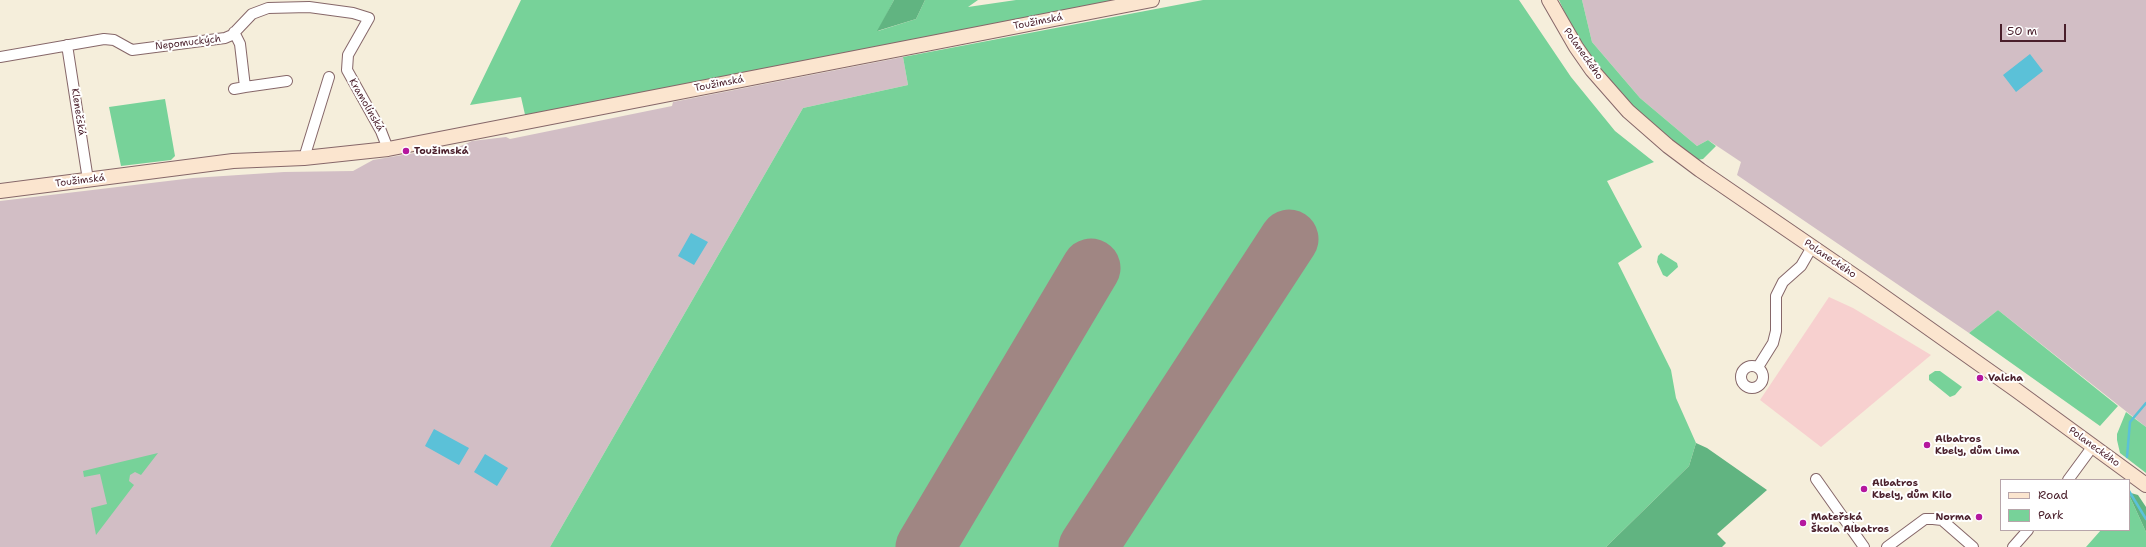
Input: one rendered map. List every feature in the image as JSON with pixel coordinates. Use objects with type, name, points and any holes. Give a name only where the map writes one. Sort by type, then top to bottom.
[{"type":"street","name":"Toužimská","points":[[0,191],[233,161],[304,158],[388,149],[1152,0]]},
{"type":"street","name":"Polaneckého","points":[[1549,0],[1592,70],[1613,95],[1642,124],[1700,170],[1812,247],[2146,485]]},
{"type":"street","name":"Nepomuckých","points":[[0,57],[107,38],[114,40],[128,49],[135,50],[225,38],[234,32],[252,14],[268,8],[326,8],[369,18]]},
{"type":"street","name":"Kramolínská","points":[[369,18],[348,55],[347,70],[381,131],[388,149]]},
{"type":"street","points":[[234,32],[240,44],[246,87]]},
{"type":"street","name":"Klenečská","points":[[67,45],[88,180]]},
{"type":"street","points":[[304,158],[329,77]]},
{"type":"street","points":[[234,89],[287,81]]},
{"type":"street","points":[[1758,367],[1773,343],[1776,331],[1776,296],[1783,282],[1802,266],[1812,247]]},
{"type":"street","points":[[2069,479],[2093,446]]},
{"type":"street","points":[[1816,479],[1864,547]]},
{"type":"street","points":[[1887,547],[1925,519],[1932,518],[1942,520],[1973,547]]},
{"type":"street","points":[[2013,547],[2027,531]]},
{"type":"shaded area","points":[[1582,0],[2146,0],[2146,427],[1998,310],[1969,333],[1737,175],[1741,162],[1708,140],[1697,146],[1640,98],[1592,42]]},
{"type":"shaded area","points":[[903,57],[908,85],[803,108],[550,547],[0,547],[0,201],[193,178],[284,172],[353,171],[373,160],[432,150],[450,151],[472,141],[506,137],[510,139],[672,106],[673,102]]},
{"type":"shaded area","points":[[1829,297],[1853,308],[1931,355],[1821,447],[1760,400]]},
{"type":"green space","points":[[521,0],[894,0],[878,31],[916,19],[925,0],[978,0],[968,7],[1016,0],[1125,0],[526,119],[521,97],[470,105]]},
{"type":"green space","points":[[894,0],[925,0],[916,19],[877,31]]},
{"type":"green space","points":[[1203,0],[1519,0],[1571,77],[1615,131],[1654,162],[1607,181],[1642,247],[1618,263],[1671,370],[1676,398],[1696,443],[1689,466],[1606,547],[550,547],[803,108],[908,85],[903,57]]},
{"type":"green space","points":[[1559,0],[1582,0],[1592,42],[1640,98],[1697,146],[1708,140],[1716,146],[1703,159],[1697,160],[1648,121],[1597,68],[1575,35]]},
{"type":"green space","points":[[165,99],[175,156],[171,160],[121,166],[109,107]]},
{"type":"green space","points":[[1661,253],[1677,263],[1678,267],[1667,277],[1663,275],[1657,262],[1658,256]]},
{"type":"green space","points":[[1998,310],[2118,406],[2100,426],[1969,333]]},
{"type":"green space","points":[[1935,371],[1940,371],[1962,387],[1955,395],[1950,397],[1929,380],[1929,375]]},
{"type":"green space","points":[[2126,412],[2146,427],[2146,473],[2120,453],[2117,434]]},
{"type":"green space","points":[[1696,443],[1707,448],[1767,490],[1717,534],[1726,543],[1722,547],[1606,547],[1689,466]]},
{"type":"green space","points":[[158,453],[141,475],[135,472],[130,475],[129,481],[134,485],[96,535],[91,508],[107,504],[100,474],[84,477],[83,471]]},
{"type":"green space","points":[[2131,493],[2138,495],[2146,507],[2146,532],[2130,497]]},
{"type":"green space","points":[[2130,497],[2146,532],[2146,547],[2086,547],[2100,531],[2130,531]]},
{"type":"water","points":[[2030,54],[2043,71],[2016,92],[2003,75]]},
{"type":"water","points":[[691,233],[708,242],[694,265],[678,256]]},
{"type":"water","points":[[434,429],[469,448],[459,465],[425,446]]},
{"type":"water","points":[[485,454],[508,468],[497,486],[474,472]]},
{"type":"waterway","points":[[2127,457],[2130,422],[2146,403]]},
{"type":"waterway","points":[[2130,493],[2146,519]]},
{"type":"runway","points":[[1088,547],[1289,239]]},
{"type":"runway","points":[[925,547],[1091,268]]},
{"type":"place","name":"Toužimská","points":[[406,151]]},
{"type":"place","name":"Valcha","points":[[1980,378]]},
{"type":"place","name":"Albatros Kbely, dům Lima","points":[[1927,445]]},
{"type":"place","name":"Albatros Kbely, dům Kilo","points":[[1864,489]]},
{"type":"place","name":"Norma","points":[[1979,517]]},
{"type":"place","name":"Mateřská Škola Albatros","points":[[1803,523]]}]
